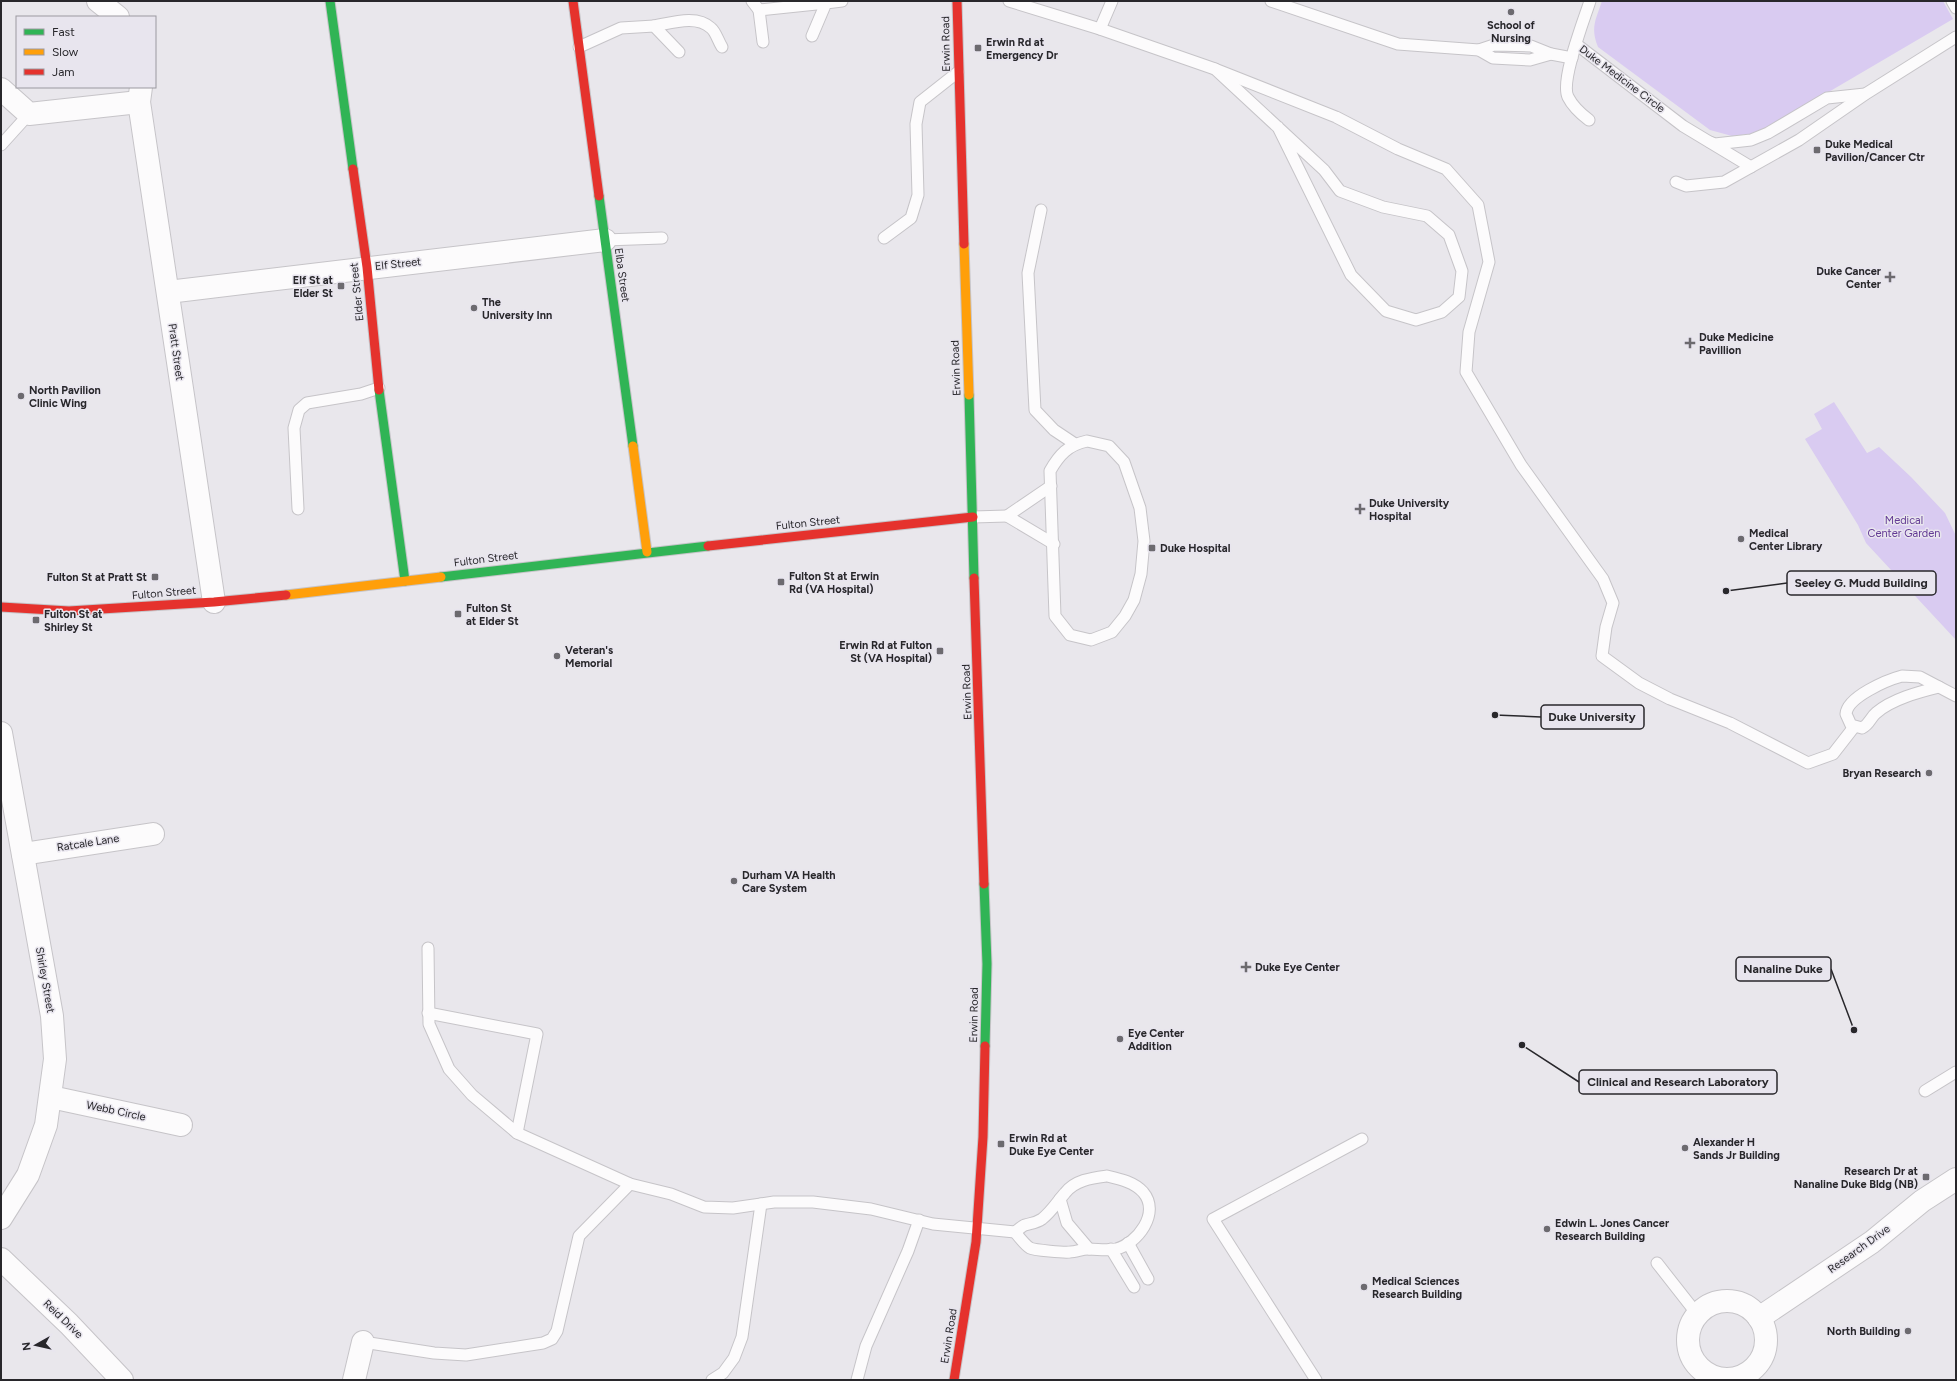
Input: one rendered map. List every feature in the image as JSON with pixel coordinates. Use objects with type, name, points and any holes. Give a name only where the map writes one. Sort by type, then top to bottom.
[{"type":"main road","name":"Elder Street","points":[[330,1],[366,267],[379,388],[405,581]]},
{"type":"main road","name":"Elba Street","points":[[573,1],[648,552]]},
{"type":"main road","name":"Erwin Road","points":[[954,1380],[973,1267],[977,1228],[983,1137],[987,957],[958,72],[957,1]]},
{"type":"main road","name":"Fulton Street","points":[[1,607],[69,611],[214,602],[322,592],[648,552],[973,517]]},
{"type":"street","points":[[98,1],[117,16]]},
{"type":"street","points":[[1,89],[29,114]]},
{"type":"street","name":"Pratt Street","points":[[29,114],[140,94],[214,602]]},
{"type":"street","name":"Elf Street","points":[[168,292],[366,267],[605,240]]},
{"type":"street","name":"Shirley Street","points":[[1,734],[24,854],[52,1016],[55,1059],[46,1125],[30,1169],[16,1197],[1,1218]]},
{"type":"street","name":"Ratcale Lane","points":[[24,854],[153,834]]},
{"type":"street","name":"Webb Circle","points":[[51,1097],[181,1125]]},
{"type":"street","name":"Research Drive","points":[[1760,1318],[1872,1242],[1922,1201],[1956,1179]]},
{"type":"street","name":"Reid Drive","points":[[1,1259],[69,1324],[122,1380]]},
{"type":"street","points":[[1733,1300],[1750,1308],[1760,1318],[1766,1332],[1767,1342],[1761,1360],[1759,1374],[1731,1380],[1717,1379],[1704,1373],[1691,1374],[1691,1358],[1688,1347],[1689,1330],[1697,1314],[1708,1305],[1720,1301],[1733,1300]]},
{"type":"street","points":[[354,1380],[363,1342]]},
{"type":"lane","points":[[763,42],[756,6],[842,1]]},
{"type":"lane","points":[[1009,1],[1100,29],[1216,69],[1336,117],[1398,149],[1446,169],[1478,205],[1488,262],[1470,332],[1466,372],[1521,465],[1603,579],[1613,603],[1606,627],[1602,656],[1639,684],[1670,699],[1730,723],[1808,763],[1833,754],[1854,726]]},
{"type":"lane","points":[[1100,29],[1112,1]]},
{"type":"lane","points":[[1271,1],[1398,44],[1479,50],[1494,45],[1531,46],[1551,54],[1572,58]]},
{"type":"lane","name":"Duke Medicine Circle","points":[[1590,1],[1576,44],[1683,126],[1751,167],[1800,140],[1867,93],[1956,37]]},
{"type":"lane","points":[[1952,1],[1956,8]]},
{"type":"lane","points":[[812,36],[826,3]]},
{"type":"lane","points":[[579,47],[621,28],[654,26],[686,21],[702,21],[713,29],[722,47]]},
{"type":"lane","points":[[654,26],[679,52]]},
{"type":"lane","points":[[1576,44],[1566,85],[1568,96],[1579,112],[1589,120]]},
{"type":"lane","points":[[1216,69],[1324,170],[1340,191],[1383,207],[1427,216],[1450,235],[1462,271],[1459,297],[1442,312],[1416,320],[1386,311],[1351,275],[1278,127]]},
{"type":"lane","points":[[884,238],[911,218],[918,195],[916,124],[920,102],[958,72]]},
{"type":"lane","name":"Duke Medicine Circle","points":[[1706,141],[1715,144],[1750,140],[1768,133],[1827,98],[1867,93]]},
{"type":"lane","points":[[1,145],[29,114]]},
{"type":"lane","points":[[1676,182],[1686,186],[1724,182],[1751,167]]},
{"type":"lane","points":[[1041,210],[1028,273],[1035,410],[1054,430],[1075,444]]},
{"type":"lane","points":[[605,240],[662,238]]},
{"type":"lane","points":[[298,509],[294,428],[298,410],[307,403],[361,394],[379,388]]},
{"type":"lane","points":[[1087,441],[1109,446],[1124,462],[1140,508],[1144,541],[1141,574],[1134,600],[1125,616],[1112,632],[1091,640],[1070,635],[1055,616],[1054,544],[1050,471],[1059,456],[1075,444],[1087,441]]},
{"type":"lane","points":[[1007,516],[1051,486]]},
{"type":"lane","points":[[973,517],[1007,516],[1054,544]]},
{"type":"lane","points":[[1939,687],[1914,693],[1893,703],[1876,713],[1870,723],[1865,727],[1859,728],[1854,726],[1846,716],[1848,705],[1853,700],[1889,679],[1902,676],[1920,677],[1939,687],[1956,696]]},
{"type":"lane","points":[[428,948],[429,1024],[449,1069],[472,1095],[517,1133],[630,1184],[671,1194],[704,1207],[733,1208],[761,1204],[805,1202],[838,1204],[870,1209],[933,1224],[1015,1232],[1030,1248],[1069,1252],[1089,1249],[1111,1250],[1128,1243],[1138,1236],[1146,1225],[1149,1207],[1144,1194],[1135,1185],[1122,1179],[1107,1176],[1091,1178],[1078,1183],[1066,1191],[1053,1209],[1044,1218],[1035,1224],[1024,1225],[1015,1232]]},
{"type":"lane","points":[[428,1013],[537,1034],[517,1133]]},
{"type":"lane","points":[[1925,1091],[1956,1072]]},
{"type":"lane","points":[[1316,1380],[1213,1219],[1362,1139]]},
{"type":"lane","points":[[363,1342],[434,1353],[466,1355],[542,1343],[552,1339],[557,1331],[579,1236],[630,1184]]},
{"type":"lane","points":[[1060,1199],[1067,1223],[1089,1249]]},
{"type":"lane","points":[[712,1380],[723,1373],[734,1358],[742,1337],[761,1204]]},
{"type":"lane","points":[[857,1380],[866,1346],[908,1251],[919,1220]]},
{"type":"lane","points":[[1128,1243],[1148,1279]]},
{"type":"lane","points":[[1111,1250],[1134,1287]]},
{"type":"lane","points":[[1657,1263],[1697,1314]]},
{"type":"green space","points":[[1602,1],[1943,1],[1953,19],[1759,133],[1732,136],[1710,130],[1598,47],[1594,29]]},
{"type":"green space","name":"Medical Center Garden","points":[[1834,402],[1867,453],[1879,447],[1911,477],[1945,513],[1956,536],[1956,640],[1866,543],[1858,525],[1805,439],[1822,429],[1814,414]]},
{"type":"traffic: fast","points":[[330,1],[353,169]]},
{"type":"traffic: fast","points":[[599,196],[633,446]]},
{"type":"traffic: fast","points":[[379,390],[405,581]]},
{"type":"traffic: fast","points":[[969,395],[974,578]]},
{"type":"traffic: fast","points":[[441,577],[708,546]]},
{"type":"traffic: fast","points":[[984,884],[987,964],[985,1046]]},
{"type":"traffic: slow","points":[[964,244],[969,395]]},
{"type":"traffic: slow","points":[[633,446],[647,552]]},
{"type":"traffic: slow","points":[[286,595],[441,577]]},
{"type":"traffic: jam","points":[[573,1],[599,196]]},
{"type":"traffic: jam","points":[[957,1],[964,244]]},
{"type":"traffic: jam","points":[[353,169],[367,267],[379,390]]},
{"type":"traffic: jam","points":[[708,546],[973,517]]},
{"type":"traffic: jam","points":[[974,578],[984,884]]},
{"type":"traffic: jam","points":[[1,607],[69,611],[214,602],[286,595]]},
{"type":"traffic: jam","points":[[954,1380],[976,1242],[983,1137],[985,1046]]},
{"type":"place","name":"School of Nursing","points":[[1511,12]]},
{"type":"place","name":"Erwin Rd at Emergency Dr","points":[[978,48]]},
{"type":"place","name":"Duke Medical Pavilion/Cancer Ctr","points":[[1817,150]]},
{"type":"place","name":"Duke Cancer Center","points":[[1890,277]]},
{"type":"place","name":"Elf St at Elder St","points":[[341,286]]},
{"type":"place","name":"The University Inn","points":[[474,308]]},
{"type":"place","name":"Duke Medicine Pavillion","points":[[1690,343]]},
{"type":"place","name":"North Pavilion Clinic Wing","points":[[21,396]]},
{"type":"place","name":"Duke University Hospital","points":[[1360,509]]},
{"type":"place","name":"Medical Center Library","points":[[1741,539]]},
{"type":"place","name":"Duke Hospital","points":[[1152,548]]},
{"type":"place","name":"Fulton St at Pratt St","points":[[155,577]]},
{"type":"place","name":"Fulton St at Erwin Rd (VA Hospital)","points":[[781,582]]},
{"type":"place","name":"Seeley G. Mudd Building","points":[[1726,591]]},
{"type":"place","name":"Fulton St at Elder St","points":[[458,614]]},
{"type":"place","name":"Fulton St at Shirley St","points":[[36,620]]},
{"type":"place","name":"Erwin Rd at Fulton St (VA Hospital)","points":[[940,651]]},
{"type":"place","name":"Veteran's Memorial","points":[[557,656]]},
{"type":"place","name":"Duke University","points":[[1495,715]]},
{"type":"place","name":"Bryan Research","points":[[1929,773]]},
{"type":"place","name":"Durham VA Health Care System","points":[[734,881]]},
{"type":"place","name":"Duke Eye Center","points":[[1246,967]]},
{"type":"place","name":"Nanaline Duke","points":[[1854,1030]]},
{"type":"place","name":"Eye Center Addition","points":[[1120,1039]]},
{"type":"place","name":"Clinical and Research Laboratory","points":[[1522,1045]]},
{"type":"place","name":"Erwin Rd at Duke Eye Center","points":[[1001,1144]]},
{"type":"place","name":"Alexander H Sands Jr Building","points":[[1685,1148]]},
{"type":"place","name":"Research Dr at Nanaline Duke Bldg (NB)","points":[[1926,1177]]},
{"type":"place","name":"Edwin L. Jones Cancer Research Building","points":[[1547,1229]]},
{"type":"place","name":"Medical Sciences Research Building","points":[[1364,1287]]},
{"type":"place","name":"North Building","points":[[1908,1331]]}]
